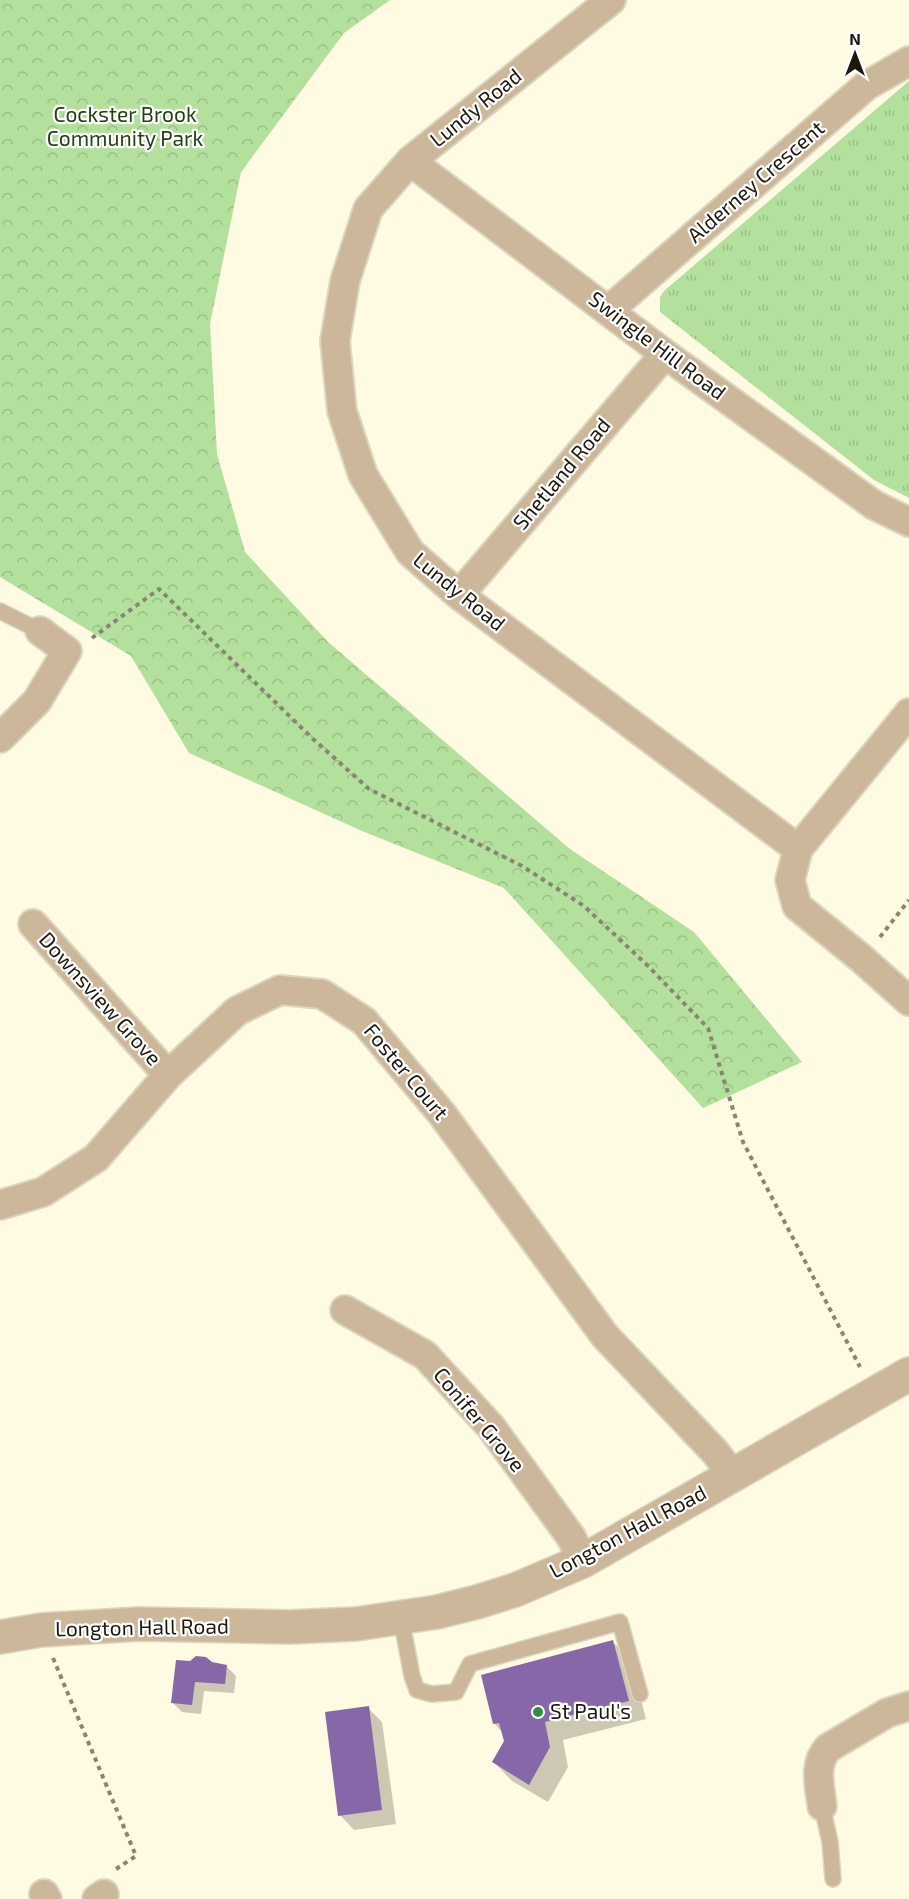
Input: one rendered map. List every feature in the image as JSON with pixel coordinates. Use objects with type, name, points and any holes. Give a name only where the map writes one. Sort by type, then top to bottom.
[{"type":"street","name":"Lundy Road","points":[[611,0],[410,161],[368,209],[345,281],[334,341],[341,399],[363,475],[384,513],[410,552],[459,595],[798,849]]},
{"type":"street","name":"Alderney Crescent","points":[[609,310],[866,86],[909,61]]},
{"type":"street","name":"Swingle Hill Road","points":[[410,161],[665,354],[874,505],[909,522]]},
{"type":"street","name":"Shetland Road","points":[[459,595],[665,354]]},
{"type":"street","points":[[0,738],[37,701],[67,651],[40,630]]},
{"type":"street","points":[[909,713],[798,849],[790,880],[797,906],[862,958],[909,1000]]},
{"type":"street","name":"Downsview Grove","points":[[33,924],[168,1075]]},
{"type":"street","name":"Foster Court","points":[[0,1205],[42,1192],[96,1158],[168,1075],[237,1011],[280,990],[322,994],[364,1021],[442,1114],[605,1336],[716,1452],[732,1474]]},
{"type":"street","name":"Conifer Grove","points":[[345,1310],[424,1355],[491,1427],[571,1537],[583,1561]]},
{"type":"street","name":"Longton Hall Road","points":[[0,1637],[41,1630],[139,1624],[289,1627],[356,1624],[437,1612],[515,1590],[583,1561],[909,1374]]},
{"type":"street","points":[[822,1806],[818,1768],[821,1756],[828,1748],[887,1713],[909,1706]]},
{"type":"lane","points":[[0,611],[40,630]]},
{"type":"lane","points":[[401,1618],[412,1676],[417,1690],[432,1694],[456,1692],[470,1664],[620,1622],[640,1694]]},
{"type":"lane","points":[[822,1806],[830,1842],[833,1879]]},
{"type":"path","points":[[98,634],[159,589],[313,739],[369,789],[522,866],[584,906],[647,965],[708,1028],[743,1142],[874,1394]]},
{"type":"path","points":[[862,958],[909,900]]},
{"type":"path","points":[[41,1630],[136,1856],[105,1877],[101,1897]]},
{"type":"green space","name":"Cockster Brook Community Park","points":[[0,0],[390,0],[344,33],[241,172],[210,324],[217,454],[245,552],[328,642],[570,849],[694,932],[802,1062],[703,1108],[504,888],[362,831],[189,753],[131,656],[0,577]]},
{"type":"green space","points":[[909,81],[909,498],[874,480],[660,312],[660,297],[664,291]]},
{"type":"building","name":"St Paul's","points":[[613,1640],[629,1701],[545,1722],[550,1747],[529,1785],[492,1762],[504,1741],[499,1723],[493,1724],[481,1675]]},
{"type":"building","points":[[196,1656],[206,1657],[212,1662],[227,1665],[225,1684],[195,1682],[192,1705],[171,1703],[176,1660],[190,1661]]},
{"type":"building","points":[[369,1706],[382,1810],[338,1816],[325,1712]]},
{"type":"place","name":"St Paul's","points":[[538,1712]]}]
